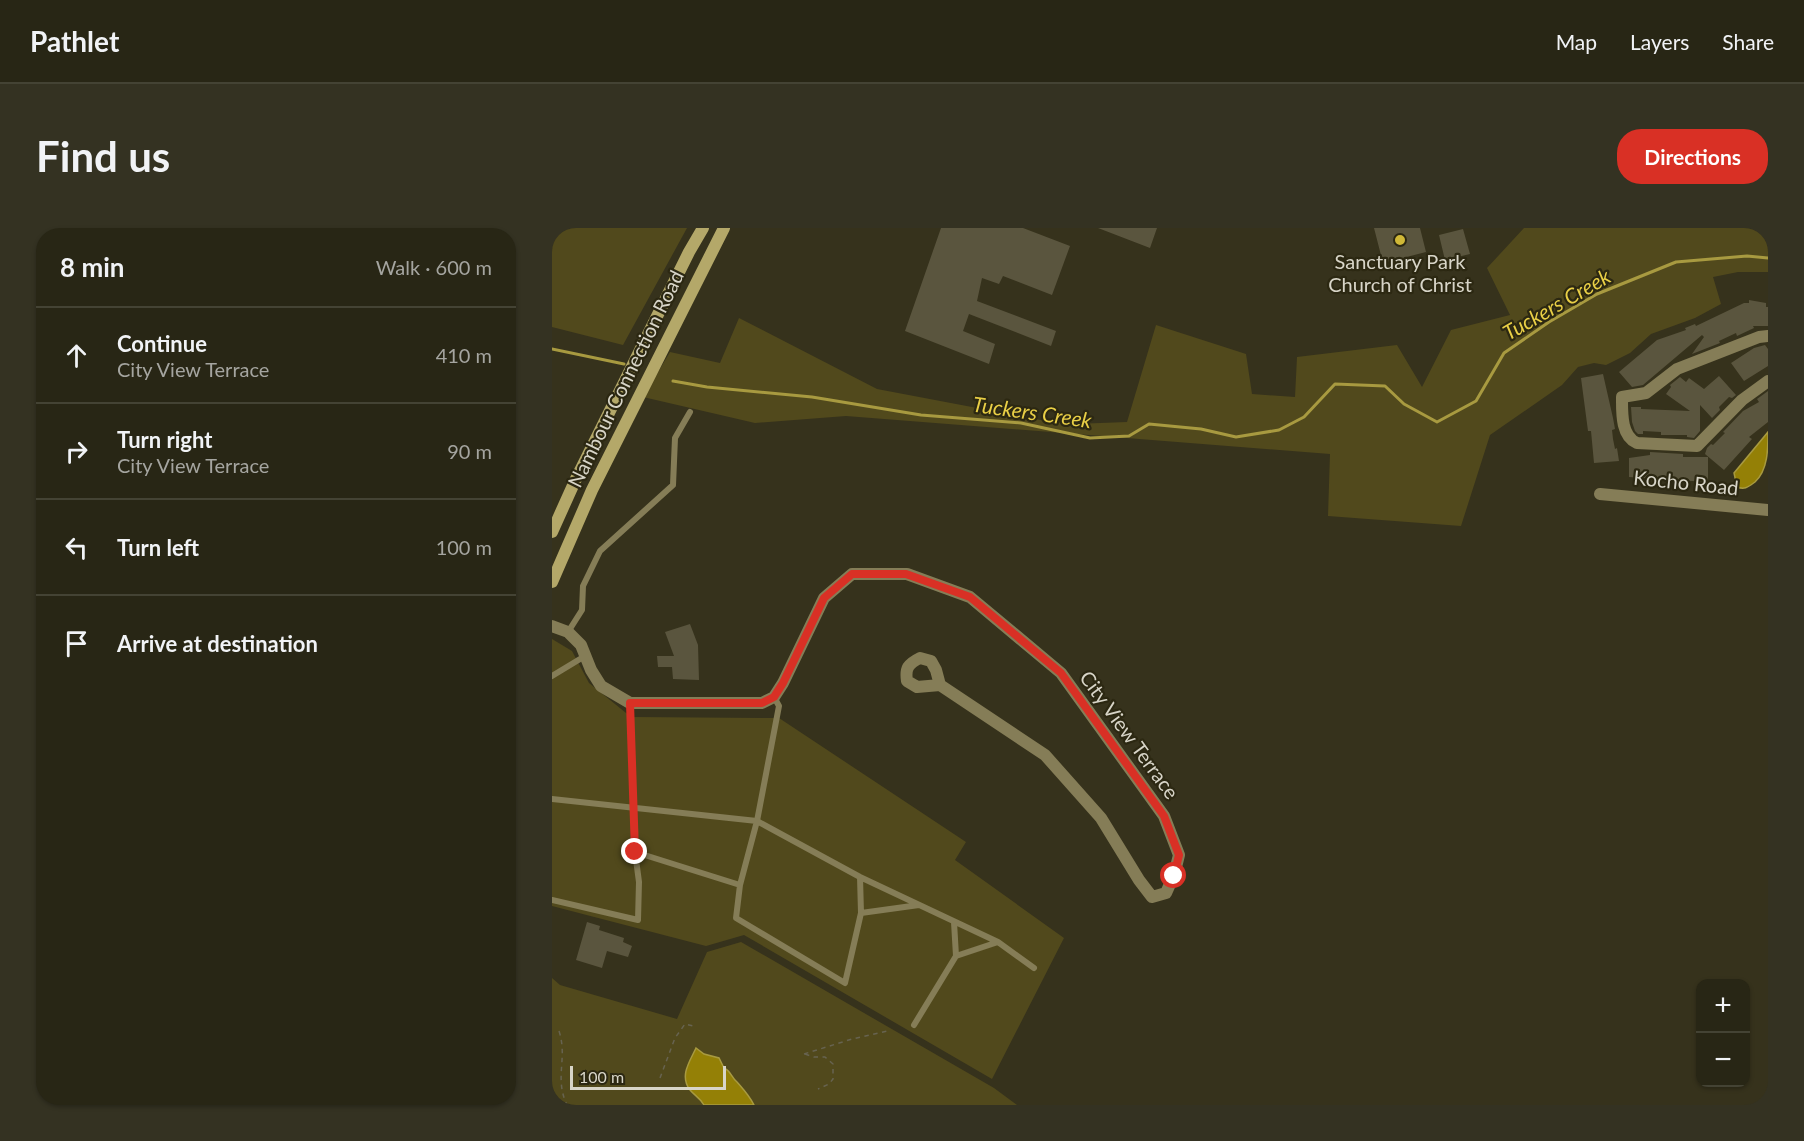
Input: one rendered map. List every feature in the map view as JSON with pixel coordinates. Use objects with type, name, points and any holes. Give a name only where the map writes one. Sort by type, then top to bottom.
[{"type":"main road","name":"Nambour Connection Road","points":[[552,532],[610,410],[703,228]]},
{"type":"main road","name":"Nambour Connection Road","points":[[552,582],[592,490],[724,228]]},
{"type":"street","points":[[1768,336],[1759,337],[1677,369],[1646,393],[1622,397],[1626,433],[1629,440],[1637,443],[1697,446],[1742,400],[1768,381]]},
{"type":"street","name":"Kocho Road","points":[[1600,494],[1768,510]]},
{"type":"street","name":"City View Terrace","points":[[774,697],[805,640],[824,598],[852,574],[906,574],[970,597],[1061,673],[1164,816],[1179,855],[1174,876],[1166,893],[1152,897],[1138,880],[1101,818],[1045,755],[940,685]]},
{"type":"street","points":[[552,626],[568,632],[581,645],[601,686],[630,703],[762,703],[774,697]]},
{"type":"lane","points":[[568,632],[582,610],[583,586],[600,551],[673,485],[675,438],[690,412]]},
{"type":"lane","points":[[552,676],[585,656]]},
{"type":"lane","points":[[774,697],[779,706],[757,821],[740,885],[736,918],[845,983],[861,913],[860,877]]},
{"type":"lane","points":[[552,900],[638,920],[639,882],[635,852],[630,703]]},
{"type":"lane","points":[[552,799],[757,821],[860,877],[998,942],[1034,968]]},
{"type":"lane","points":[[635,852],[740,885]]},
{"type":"lane","points":[[861,913],[919,905]]},
{"type":"lane","points":[[914,1025],[956,956],[954,922]]},
{"type":"lane","points":[[956,956],[998,942]]},
{"type":"path","points":[[660,1078],[679,1031],[685,1024],[693,1026]]},
{"type":"path","points":[[559,1031],[562,1041],[560,1078],[567,1105]]},
{"type":"path","points":[[818,1089],[829,1084],[833,1079],[833,1064],[825,1057],[804,1054],[887,1031]]},
{"type":"shaded area","points":[[552,228],[687,228],[623,345],[552,327]]},
{"type":"shaded area","points":[[1524,228],[1768,228],[1768,272],[1738,272],[1713,277],[1721,304],[1695,318],[1651,334],[1630,353],[1606,365],[1594,363],[1578,367],[1562,385],[1490,435],[1461,526],[1328,516],[1330,454],[846,416],[755,423],[643,397],[670,352],[720,363],[739,318],[877,389],[1046,421],[1074,424],[1127,422],[1156,325],[1246,354],[1252,394],[1295,397],[1297,357],[1397,345],[1422,387],[1451,330],[1510,315],[1487,268]]},
{"type":"shaded area","points":[[1768,432],[1763,472],[1748,487],[1737,487],[1734,473]]},
{"type":"shaded area","points":[[552,639],[572,651],[589,683],[631,717],[779,718],[966,842],[955,860],[1064,938],[992,1079],[744,935],[706,946],[552,906]]},
{"type":"shaded area","points":[[741,942],[994,1088],[1017,1105],[552,1105],[552,978],[560,985],[677,1019],[707,952]]},
{"type":"shaded area","points":[[696,1048],[704,1054],[719,1058],[724,1068],[754,1105],[704,1105],[690,1090],[685,1079]]},
{"type":"building","points":[[941,228],[1023,228],[1070,246],[1052,295],[1003,276],[999,284],[982,278],[977,301],[1056,331],[1051,346],[969,314],[963,331],[995,344],[989,364],[905,331]]},
{"type":"building","points":[[1098,228],[1157,228],[1150,248]]},
{"type":"building","name":"Sanctuary Park Church of Christ","points":[[1374,228],[1420,228],[1426,252],[1383,263]]},
{"type":"building","points":[[1463,229],[1470,254],[1445,260],[1439,235]]},
{"type":"building","points":[[1749,300],[1766,303],[1768,326],[1753,326],[1754,328],[1737,336],[1736,333],[1719,341],[1720,343],[1692,354],[1704,337],[1702,335],[1643,385],[1632,387],[1619,372],[1657,340],[1686,330],[1685,328],[1695,324],[1696,326],[1744,303],[1749,303]]},
{"type":"building","points":[[1765,345],[1768,349],[1768,366],[1744,381],[1731,363],[1754,348]]},
{"type":"building","points":[[1603,374],[1615,429],[1612,430],[1613,439],[1619,461],[1594,463],[1591,431],[1588,431],[1581,378]]},
{"type":"building","points":[[1719,376],[1736,395],[1729,397],[1712,418],[1700,405],[1700,431],[1694,438],[1687,437],[1687,435],[1661,435],[1661,432],[1643,431],[1643,434],[1638,434],[1635,431],[1631,407],[1690,411],[1666,394],[1670,385],[1680,377],[1686,382],[1689,378],[1704,389]]},
{"type":"building","points":[[1768,391],[1768,422],[1749,437],[1752,439],[1724,470],[1705,454],[1707,448],[1725,433],[1723,432],[1743,411],[1759,402],[1757,399]]},
{"type":"building","points":[[1650,452],[1683,454],[1683,457],[1708,457],[1708,482],[1629,477],[1629,458],[1650,455]]},
{"type":"building","points":[[690,624],[698,645],[699,680],[673,679],[672,667],[658,667],[657,656],[674,656],[665,632]]},
{"type":"building","points":[[587,922],[600,926],[599,930],[624,938],[623,942],[632,946],[628,957],[607,951],[602,968],[576,960]]},
{"type":"waterway","name":"Tuckers Creek","points":[[673,381],[707,387],[812,397],[921,415],[1021,423],[1090,438],[1129,436],[1149,424],[1201,429],[1236,437],[1279,430],[1304,417],[1335,384],[1385,386],[1404,404],[1437,422],[1476,401],[1504,353],[1549,322],[1597,294],[1676,262],[1747,256],[1768,258]]},
{"type":"waterway","name":"Tuckers Creek","points":[[552,349],[624,364]]},
{"type":"place","name":"Sanctuary Park Church of Christ","points":[[1400,240]]},
{"type":"route","points":[[635,852],[630,703],[762,703],[774,697],[783,683],[824,598],[852,574],[906,574],[970,597],[1061,673],[1164,816],[1179,855],[1174,876]]}]
